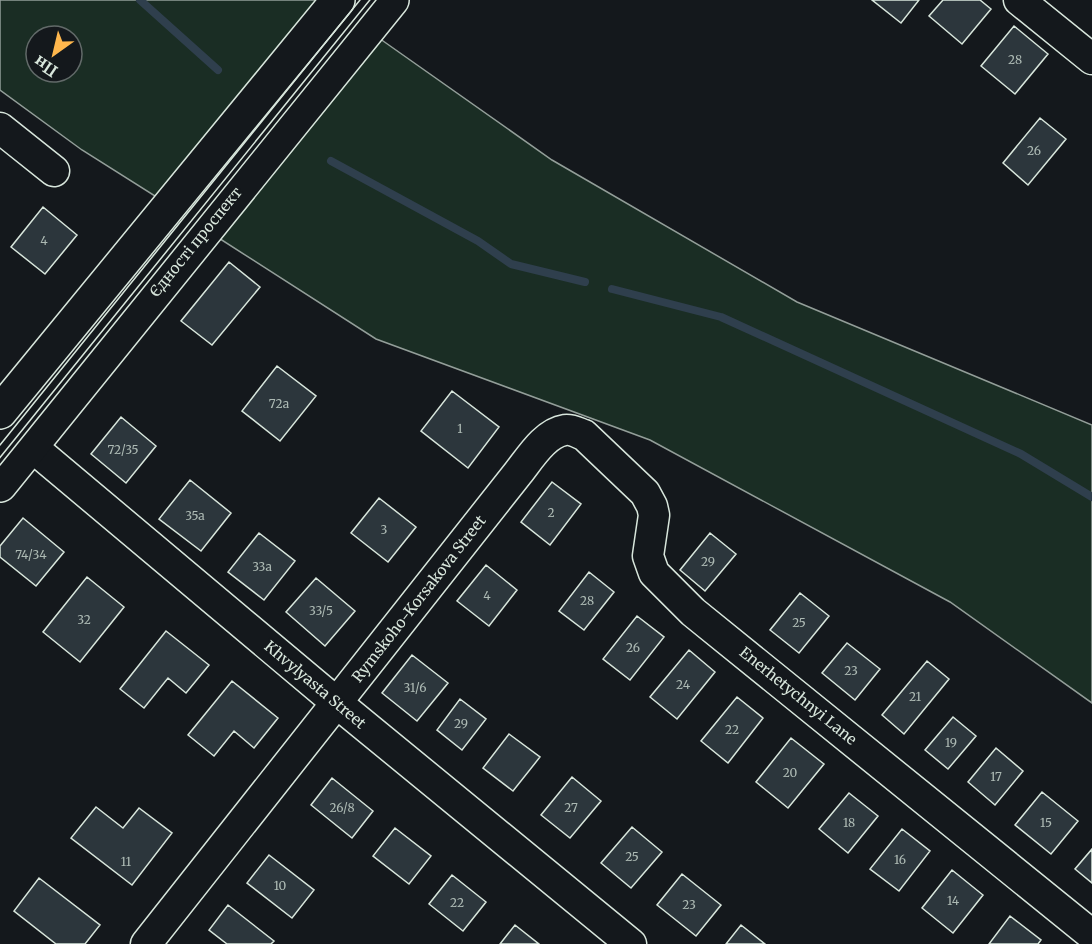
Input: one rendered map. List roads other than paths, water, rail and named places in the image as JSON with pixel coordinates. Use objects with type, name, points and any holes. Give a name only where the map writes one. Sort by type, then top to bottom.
[{"type":"main road","points":[[0,412],[338,0]]},
{"type":"main road","name":"Єдності проспект","points":[[0,485],[392,0]]},
{"type":"main road","name":"Khvylyasta Street","points":[[0,424],[31,446]]},
{"type":"street","points":[[1019,0],[1092,59]]},
{"type":"street","points":[[0,128],[54,171]]},
{"type":"street","name":"Rymskoho-Korsakova Street","points":[[146,944],[539,448],[548,439],[564,430]]},
{"type":"street","name":"Enerhetychnyi Lane","points":[[564,430],[584,435],[645,493],[654,515],[648,556],[654,573],[669,590],[693,612],[1092,935]]},
{"type":"street","name":"Khvylyasta Street","points":[[31,446],[337,703],[631,944]]},
{"type":"waterway","points":[[140,0],[218,70]]},
{"type":"waterway","points":[[331,161],[478,241],[511,264],[585,282]]},
{"type":"waterway","points":[[612,289],[721,317],[1021,454],[1092,497]]},
{"type":"tram line","points":[[0,445],[360,0]]},
{"type":"tram line","points":[[0,465],[376,0]]}]
